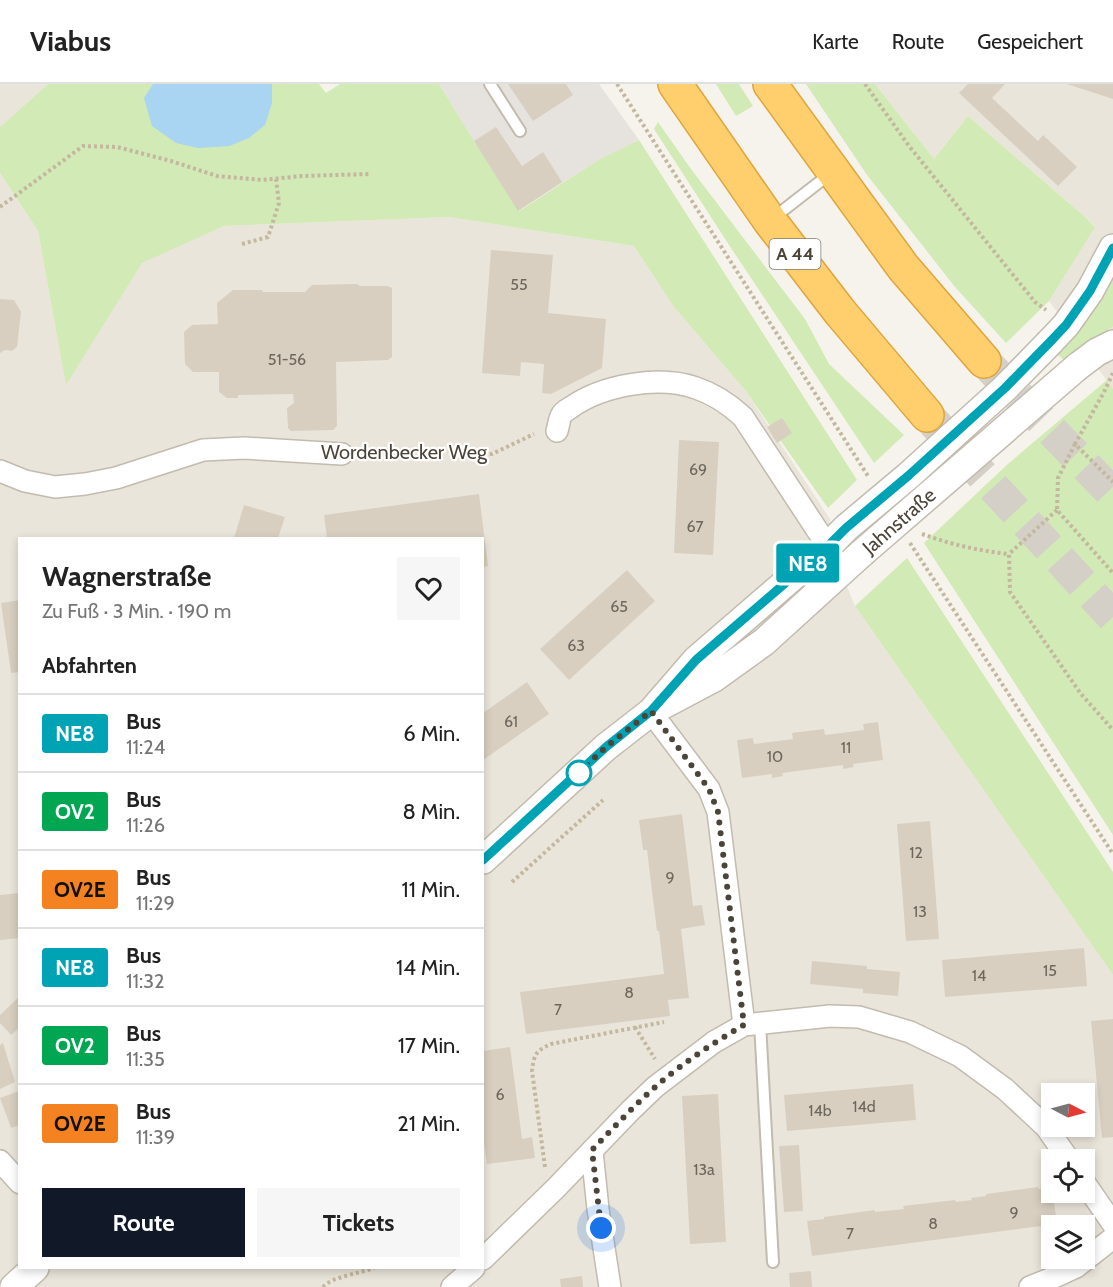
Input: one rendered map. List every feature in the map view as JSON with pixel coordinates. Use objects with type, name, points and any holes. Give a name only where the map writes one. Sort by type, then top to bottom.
[{"type":"highway","name":"A 44","points":[[675,84],[770,221],[840,312],[927,415]]},
{"type":"highway","points":[[770,84],[903,267],[984,361]]},
{"type":"street","name":"Jahnstraße","points":[[484,859],[606,747],[651,711],[696,660],[908,476],[1005,388],[1066,325],[1090,291],[1113,248]]},
{"type":"street","name":"Jahnstraße","points":[[651,711],[714,678],[764,642],[862,553],[1077,367],[1097,351],[1113,344]]},
{"type":"street","points":[[557,430],[562,414],[580,401],[618,387],[657,382],[694,387],[712,395],[729,404],[743,417],[822,536],[836,537],[841,572]]},
{"type":"street","name":"Wordenbecker Weg","points":[[0,471],[25,481],[56,487],[116,478],[202,450],[244,448],[342,453]]},
{"type":"street","points":[[651,711],[709,789],[718,812],[752,1024]]},
{"type":"street","points":[[484,1258],[656,1087],[714,1042],[752,1024],[830,1016],[859,1017],[910,1032],[960,1056],[1005,1089],[1046,1127],[1061,1149]]},
{"type":"street","points":[[592,1150],[610,1287]]},
{"type":"street","points":[[0,1161],[18,1181]]},
{"type":"street","points":[[1095,1198],[1113,1224]]},
{"type":"street","points":[[1030,1287],[1077,1267],[1113,1238]]},
{"type":"street","points":[[14,1287],[34,1269]]},
{"type":"street","points":[[453,1287],[473,1269]]},
{"type":"lane","points":[[490,84],[520,131]]},
{"type":"lane","points":[[770,221],[833,172]]},
{"type":"lane","points":[[752,1024],[773,1262]]},
{"type":"path","points":[[616,84],[656,145]]},
{"type":"path","points":[[865,84],[909,146],[1035,302],[1049,312]]},
{"type":"path","points":[[0,207],[83,147],[117,147],[217,176],[262,180],[370,174]]},
{"type":"path","points":[[242,244],[268,237],[279,202],[276,179]]},
{"type":"path","points":[[1113,373],[1058,478],[1057,510],[1113,573]]},
{"type":"path","name":"Wordenbecker Weg","points":[[342,453],[426,448],[492,454],[537,433],[557,430]]},
{"type":"path","points":[[1075,444],[1113,482]]},
{"type":"path","points":[[919,533],[952,545],[1009,554],[1057,510]]},
{"type":"path","points":[[909,540],[914,537]]},
{"type":"path","points":[[1009,554],[1010,592],[1081,694],[1113,730]]},
{"type":"path","points":[[512,882],[603,800]]},
{"type":"path","points":[[546,1171],[532,1071],[533,1057],[539,1049],[550,1044],[664,1022]]},
{"type":"path","points":[[636,1027],[656,1059]]},
{"type":"path","points":[[323,1287],[328,1281],[371,1269]]},
{"type":"shaded area","points":[[0,84],[48,84],[0,127]]},
{"type":"shaded area","points":[[439,84],[599,84],[639,140],[600,159],[518,211]]},
{"type":"shaded area","points":[[875,84],[1113,84],[1113,389],[1049,301],[1095,226],[968,116],[934,159]]},
{"type":"shaded area","points":[[0,173],[38,231],[66,384],[142,262],[224,226],[449,217],[634,246],[674,307],[745,390],[830,519],[841,572],[855,606],[1113,975],[1113,1287],[0,1287]]},
{"type":"green space","points":[[48,84],[319,84],[326,93],[340,84],[439,84],[519,211],[600,159],[639,140],[857,480],[828,508],[745,390],[674,307],[634,246],[449,217],[224,226],[142,263],[66,385],[38,231],[0,173],[0,127]]},
{"type":"green space","points":[[716,84],[739,84],[753,106],[736,116]]},
{"type":"green space","points":[[806,84],[875,84],[934,159],[968,116],[1095,227],[1049,301],[1006,343],[955,287],[867,175]]},
{"type":"green space","points":[[658,122],[805,319],[829,364],[904,435],[874,463],[654,129]]},
{"type":"green space","points":[[1113,271],[1113,326],[1065,361],[1056,353]]},
{"type":"green space","points":[[1107,380],[1113,389],[1113,835],[924,543],[1009,463]]},
{"type":"green space","points":[[907,558],[1113,872],[1113,975],[855,606]]},
{"type":"water","points":[[153,84],[272,84],[272,103],[265,125],[249,138],[229,146],[198,148],[176,143],[152,126],[144,98]]},
{"type":"building","points":[[508,84],[566,84],[573,95],[533,121]]},
{"type":"building","points":[[968,84],[1005,84],[992,98],[1038,141],[1043,135],[1077,167],[1058,186],[959,93]]},
{"type":"building","points":[[1067,84],[1113,84],[1113,99]]},
{"type":"building","points":[[496,127],[522,166],[543,152],[562,182],[518,211],[474,141]]},
{"type":"building","points":[[491,250],[553,255],[548,313],[606,319],[602,368],[551,394],[542,393],[544,364],[521,362],[520,376],[482,373]]},
{"type":"building","points":[[357,284],[392,288],[392,357],[388,360],[336,362],[337,426],[333,430],[291,431],[288,428],[287,408],[294,403],[293,394],[238,395],[238,398],[227,398],[219,392],[219,372],[193,372],[185,364],[184,332],[192,325],[218,324],[217,303],[233,290],[305,292],[312,285]]},
{"type":"building","points":[[0,299],[14,300],[21,312],[17,347],[12,351],[5,350],[0,353]]},
{"type":"building","points":[[782,418],[792,433],[777,443],[767,427]]},
{"type":"building","points":[[679,440],[719,442],[713,555],[674,553]]},
{"type":"building","points":[[479,494],[488,566],[484,567],[484,537],[327,537],[324,515]]},
{"type":"building","points":[[244,505],[285,517],[278,537],[234,537]]},
{"type":"building","points":[[627,570],[655,601],[569,680],[540,649]]},
{"type":"building","points":[[18,600],[18,672],[11,673],[1,603]]},
{"type":"building","points":[[527,682],[549,714],[484,759],[484,712]]},
{"type":"building","points":[[878,722],[883,760],[853,764],[854,767],[843,769],[843,765],[782,773],[783,776],[772,778],[772,774],[742,778],[737,740],[753,738],[754,744],[793,739],[792,733],[824,729],[825,735],[864,730],[863,724]]},
{"type":"building","points":[[682,814],[693,906],[702,905],[705,925],[681,929],[689,998],[668,1000],[670,1016],[526,1034],[520,992],[664,974],[647,850],[643,850],[639,820]]},
{"type":"building","points":[[930,821],[939,939],[906,941],[897,824]]},
{"type":"building","points":[[18,893],[18,938],[0,940],[0,895]]},
{"type":"building","points":[[1084,948],[1087,986],[945,997],[942,960]]},
{"type":"building","points":[[812,961],[867,966],[867,969],[900,972],[898,996],[863,993],[863,989],[810,984]]},
{"type":"building","points":[[18,998],[18,1029],[11,1035],[0,1023],[0,1015]]},
{"type":"building","points":[[1113,1019],[1113,1137],[1102,1138],[1091,1021]]},
{"type":"building","points":[[3,1043],[15,1082],[0,1089],[0,1045]]},
{"type":"building","points":[[510,1047],[522,1139],[532,1137],[535,1158],[487,1164],[484,1143],[484,1051]]},
{"type":"building","points":[[913,1084],[916,1120],[787,1131],[784,1095]]},
{"type":"building","points":[[18,1091],[18,1126],[11,1128],[0,1098]]},
{"type":"building","points":[[718,1094],[726,1242],[690,1244],[682,1096]]},
{"type":"building","points":[[799,1145],[803,1211],[784,1212],[779,1146]]},
{"type":"building","points":[[1038,1187],[1041,1189],[1041,1203],[1054,1203],[1056,1215],[1041,1215],[1041,1226],[812,1256],[807,1221],[875,1210],[875,1212],[904,1209],[903,1206],[972,1200],[971,1198],[986,1196],[986,1194]]},
{"type":"building","points":[[811,1271],[812,1287],[790,1287],[789,1273]]},
{"type":"building","points":[[582,1276],[583,1287],[561,1287],[560,1279]]},
{"type":"tunnel","points":[[984,361],[1113,494]]},
{"type":"tunnel","points":[[927,415],[1113,617]]},
{"type":"bus line","name":"NE8","points":[[484,859],[606,747],[651,711],[696,660],[908,476],[1005,388],[1066,325],[1090,291],[1113,248]]},
{"type":"route","points":[[579,773],[575,776],[606,747],[651,711],[709,789],[718,812],[744,1025],[714,1042],[656,1087],[592,1150],[601,1228]]}]
